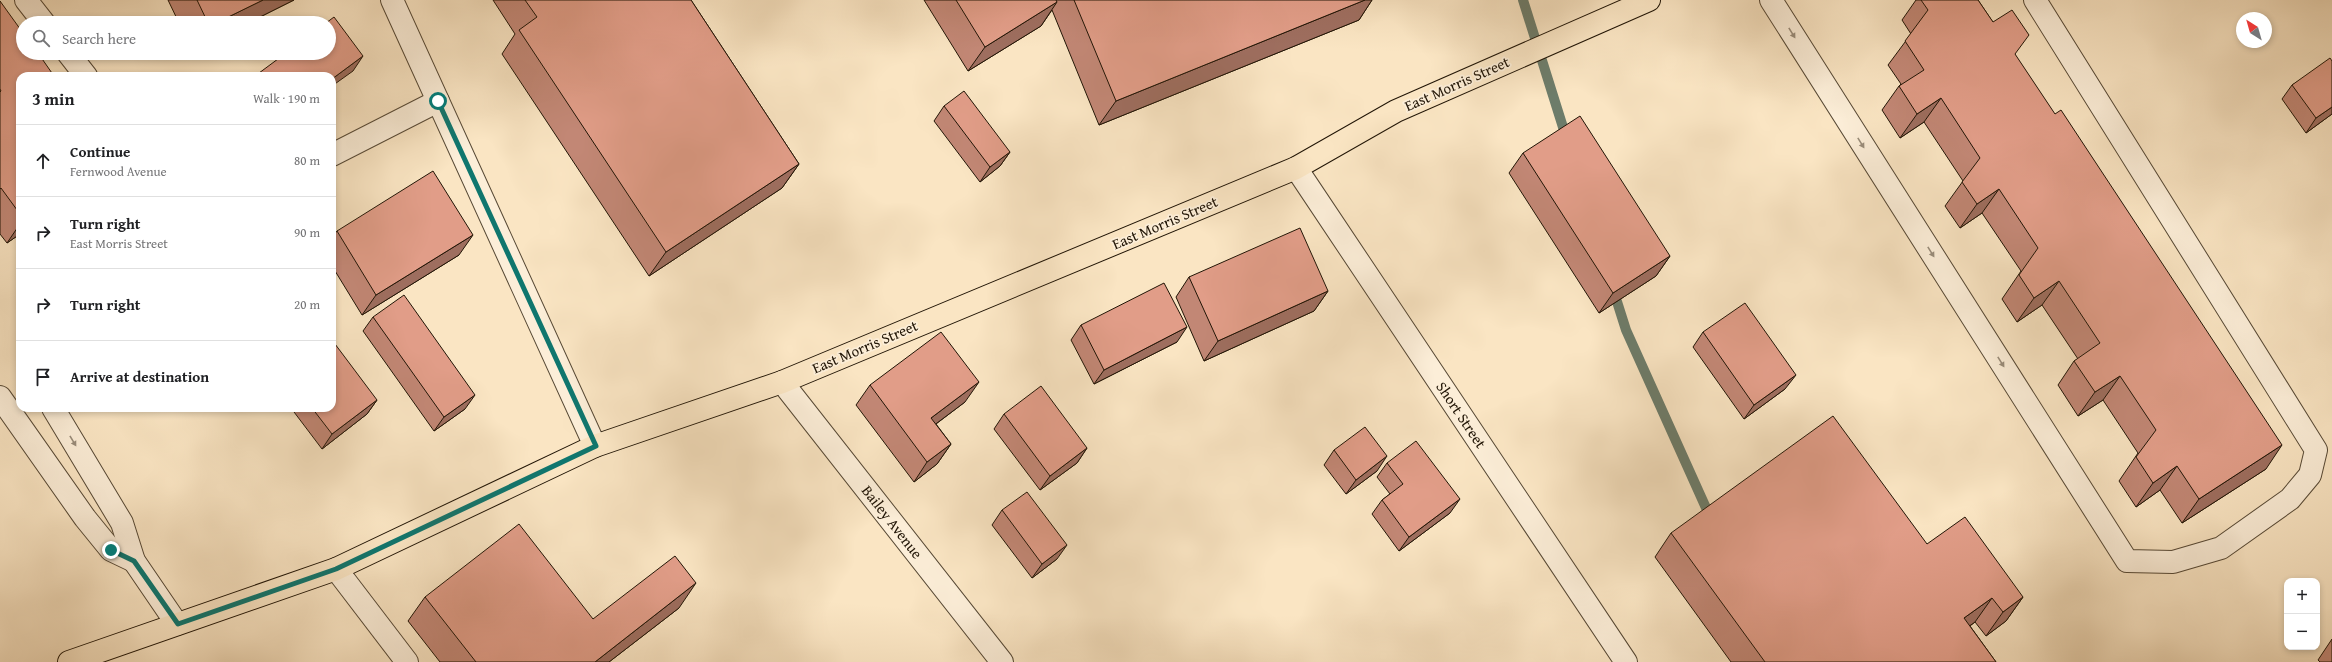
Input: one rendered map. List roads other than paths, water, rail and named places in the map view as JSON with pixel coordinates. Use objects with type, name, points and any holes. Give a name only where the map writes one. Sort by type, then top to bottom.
[{"type":"main road","name":"East Morris Street","points":[[69,662],[336,569],[596,446],[782,382],[1296,168],[1396,111],[1649,0]]},
{"type":"street","points":[[26,0],[39,16]]},
{"type":"street","points":[[392,0],[596,446]]},
{"type":"street","points":[[1771,0],[2127,561],[2173,562],[2221,548],[2290,499],[2310,475],[2316,450],[2034,0]]},
{"type":"street","points":[[73,60],[83,72]]},
{"type":"street","points":[[336,153],[438,101]]},
{"type":"street","name":"Short Street","points":[[1296,168],[1626,662]]},
{"type":"street","name":"Bailey Avenue","points":[[782,382],[1002,662]]},
{"type":"street","points":[[0,397],[85,518],[111,550],[134,561]]},
{"type":"street","points":[[55,412],[122,523],[134,561],[178,624]]},
{"type":"street","points":[[336,569],[407,662]]},
{"type":"waterway","points":[[1523,0],[1567,140]]},
{"type":"waterway","points":[[1613,289],[1626,330],[1711,519]]}]
